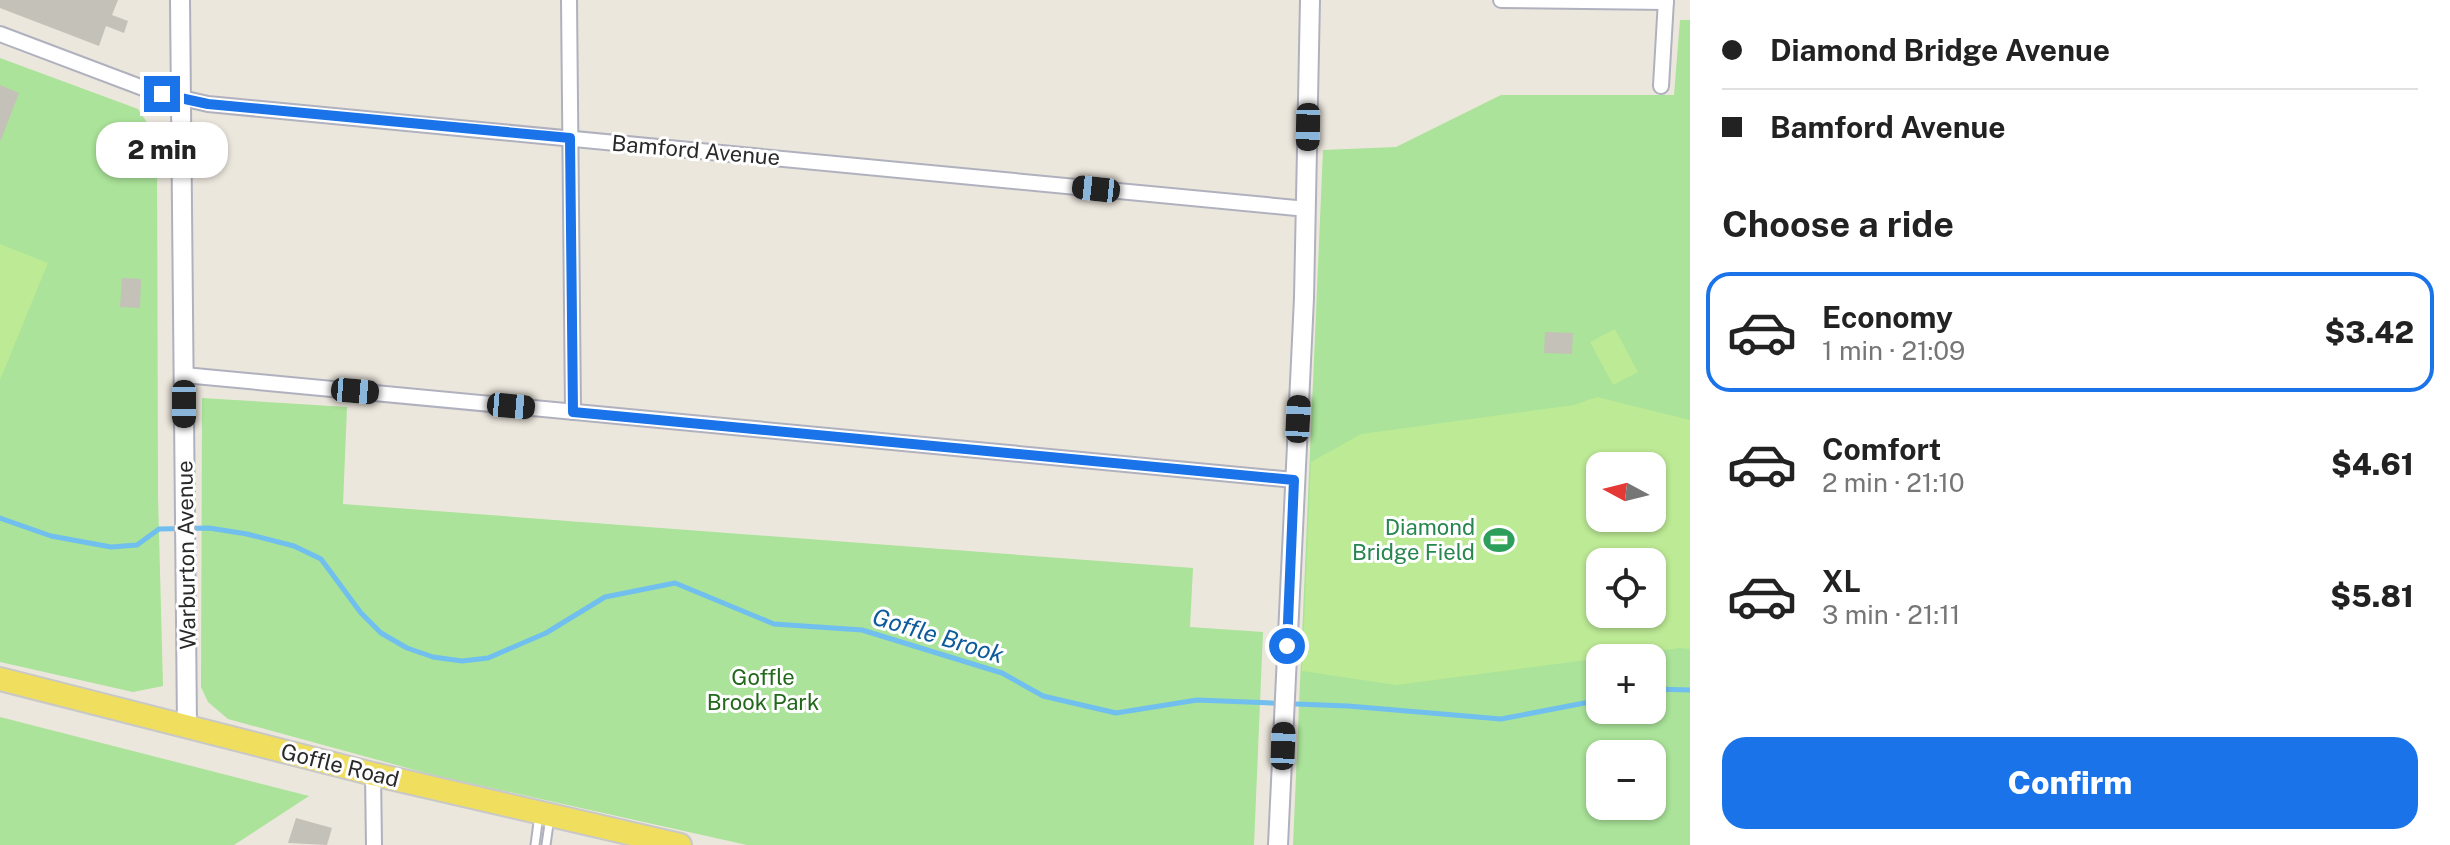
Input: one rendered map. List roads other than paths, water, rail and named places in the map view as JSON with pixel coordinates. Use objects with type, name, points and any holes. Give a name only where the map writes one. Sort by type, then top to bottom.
[{"type":"main road","name":"Goffle Road","points":[[0,679],[373,774],[680,845]]},
{"type":"street","name":"Warburton Avenue","points":[[180,0],[187,726]]},
{"type":"street","points":[[569,0],[573,412]]},
{"type":"street","points":[[1278,845],[1307,209],[1310,0]]},
{"type":"street","points":[[1501,0],[1666,1],[1661,86]]},
{"type":"street","name":"Bamford Avenue","points":[[0,34],[151,91],[208,104],[1307,209]]},
{"type":"street","points":[[184,375],[1294,480]]},
{"type":"street","points":[[373,774],[374,845]]},
{"type":"lane","points":[[535,845],[545,814]]},
{"type":"lane","points":[[545,814],[546,845]]},
{"type":"waterway","name":"Goffle Brook","points":[[0,518],[51,536],[111,547],[137,545],[159,529],[209,528],[294,546],[321,559],[361,613],[381,633],[407,648],[433,657],[462,661],[488,658],[546,633],[605,597],[675,583],[774,624],[862,630],[1002,673],[1043,696],[1116,713],[1197,700],[1348,706],[1501,719],[1586,703]]},
{"type":"waterway","name":"Goffle Brook","points":[[1666,689],[1690,690]]},
{"type":"place","name":"Diamond Bridge Field","points":[[1499,540]]},
{"type":"park label","name":"Goffle Brook Park","points":[[763,690]]}]
